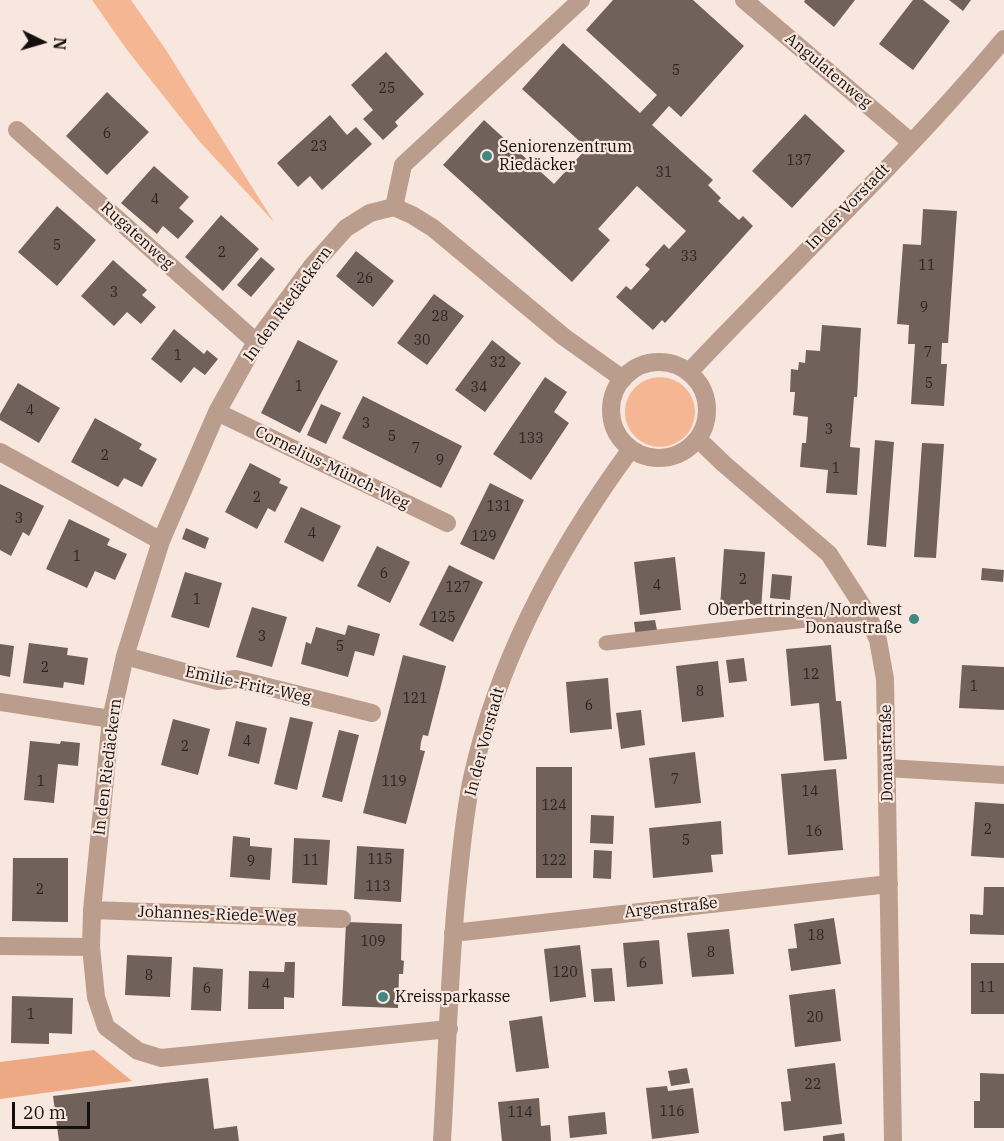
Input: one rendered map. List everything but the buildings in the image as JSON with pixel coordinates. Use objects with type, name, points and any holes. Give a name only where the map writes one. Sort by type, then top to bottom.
[{"type":"street","points":[[581,0],[403,165],[394,207],[433,228],[564,337],[623,379]]},
{"type":"street","name":"Angulatenweg","points":[[744,0],[911,142]]},
{"type":"street","name":"In der Vorstadt","points":[[689,372],[911,142],[974,75],[1004,39]]},
{"type":"street","name":"Rugatenweg","points":[[17,130],[256,342]]},
{"type":"street","name":"In den Riedäckern","points":[[394,207],[370,213],[346,228],[312,266],[256,342],[217,412],[161,541],[125,656],[111,719],[92,910],[91,947],[96,997],[106,1027],[138,1051],[161,1058],[449,1029]]},
{"type":"street","points":[[662,362],[676,365],[689,372],[699,383],[705,396],[707,411],[705,426],[698,439],[687,449],[674,456],[659,458],[644,456],[631,449],[620,438],[612,416],[615,392],[623,379],[634,369],[648,363],[662,362]]},
{"type":"street","name":"Cornelius-Münch-Weg","points":[[217,412],[447,523]]},
{"type":"street","name":"Donaustraße","points":[[698,439],[829,554],[867,613],[878,640],[885,679],[893,1141]]},
{"type":"street","name":"In der Vorstadt","points":[[442,1141],[453,933],[471,779],[490,712],[513,651],[540,594],[609,478],[631,449]]},
{"type":"street","points":[[0,452],[161,541]]},
{"type":"street","name":"Emilie-Fritz-Weg","points":[[125,656],[218,681],[236,679],[372,713]]},
{"type":"street","points":[[0,702],[111,719]]},
{"type":"street","points":[[887,768],[1004,775]]},
{"type":"street","name":"Argenstraße","points":[[453,933],[890,884]]},
{"type":"street","name":"Johannes-Riede-Weg","points":[[92,910],[342,919]]},
{"type":"street","points":[[0,946],[91,947]]},
{"type":"lane","points":[[606,643],[867,613]]},
{"type":"shaded area","points":[[92,0],[131,0],[164,47],[274,222],[200,142],[127,50]]},
{"type":"shaded area","points":[[660,377],[673,380],[685,387],[692,399],[695,412],[692,425],[685,437],[673,444],[660,447],[647,444],[635,437],[628,425],[625,412],[628,399],[635,387],[647,380]]},
{"type":"shaded area","points":[[94,1050],[132,1081],[0,1099],[0,1062]]},
{"type":"place","name":"Seniorenzentrum Riedäcker","points":[[487,156]]},
{"type":"place","name":"Oberbettringen/Nordwest Donaustraße","points":[[914,619]]},
{"type":"place","name":"Kreissparkasse","points":[[383,997]]}]
